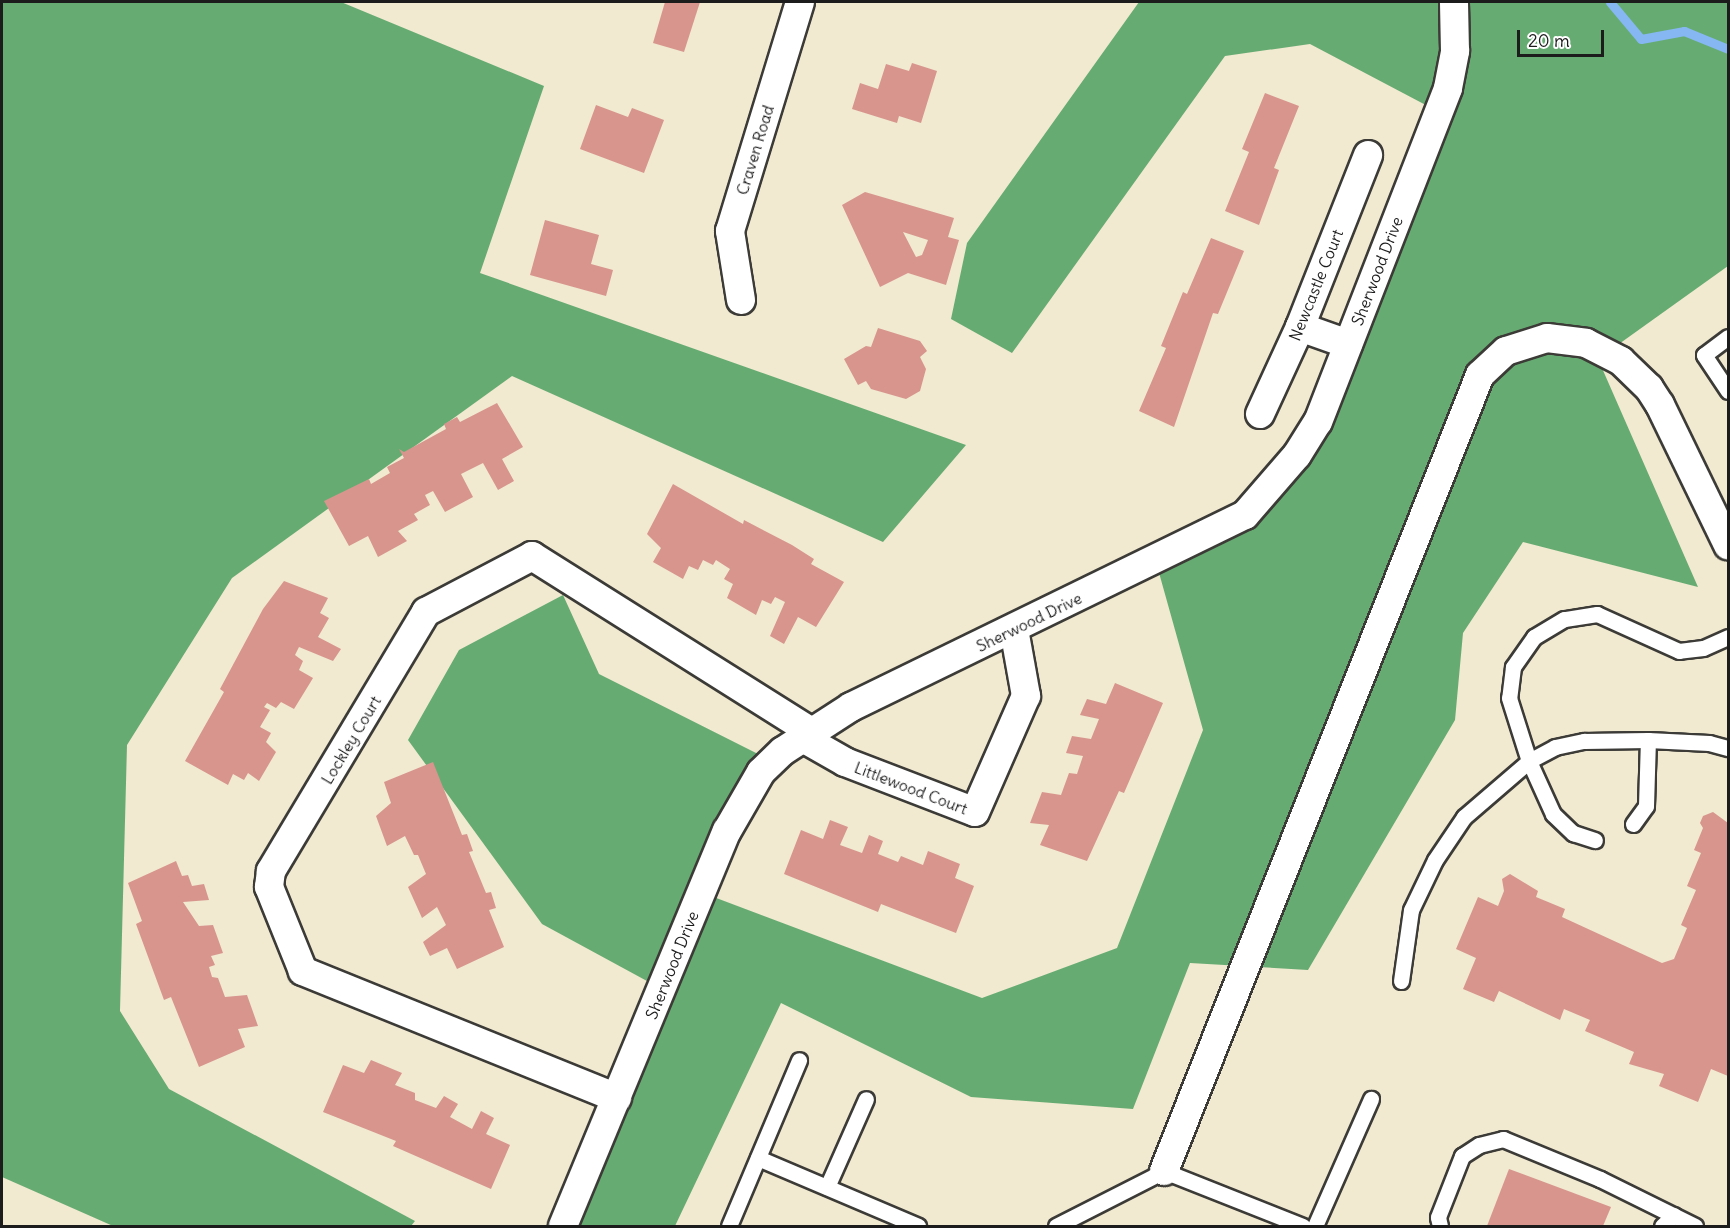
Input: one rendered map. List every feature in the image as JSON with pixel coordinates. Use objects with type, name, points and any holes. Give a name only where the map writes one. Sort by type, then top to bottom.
[{"type":"street","name":"Craven Road","points":[[741,300],[730,231],[800,2]]},
{"type":"street","name":"Sherwood Drive","points":[[563,1227],[744,795],[776,758],[851,706],[1245,516],[1297,455],[1318,422],[1448,88],[1455,51],[1454,2]]},
{"type":"street","name":"Newcastle Court","points":[[1260,414],[1300,327],[1368,155]]},
{"type":"street","points":[[1300,327],[1348,344]]},
{"type":"street","points":[[1164,1170],[1480,375],[1506,351],[1547,338],[1586,343],[1621,361],[1649,388],[1660,405],[1728,545]]},
{"type":"street","name":"Lockley Court","points":[[617,1098],[303,971],[269,886],[272,871],[426,612],[532,556],[807,735]]},
{"type":"street","name":"Littlewood Court","points":[[807,735],[845,762],[975,812],[1026,696],[1014,629]]},
{"type":"lane","points":[[1728,337],[1704,355],[1728,391]]},
{"type":"lane","points":[[1595,840],[1573,833],[1552,813],[1529,761],[1509,698],[1513,667],[1534,637],[1564,620],[1597,615],[1679,651],[1703,648],[1728,637]]},
{"type":"lane","points":[[1633,824],[1646,806],[1648,740]]},
{"type":"lane","points":[[1401,981],[1411,910],[1435,860],[1464,818],[1529,761],[1555,747],[1584,741],[1648,740],[1708,743],[1728,748]]},
{"type":"lane","points":[[729,1227],[799,1060]]},
{"type":"lane","points":[[827,1187],[866,1099]]},
{"type":"lane","points":[[1315,1227],[1371,1099]]},
{"type":"lane","points":[[1440,1227],[1438,1217],[1462,1156],[1479,1145],[1503,1139],[1600,1179],[1695,1227]]},
{"type":"lane","points":[[758,1158],[918,1227]]},
{"type":"lane","points":[[1056,1227],[1164,1170],[1303,1227]]},
{"type":"lane","points":[[1662,1227],[1674,1215]]},
{"type":"green space","points":[[2,2],[341,2],[544,86],[480,273],[966,445],[883,542],[512,376],[232,578],[127,745],[120,1011],[169,1089],[415,1221],[411,1226],[113,1226],[2,1177]]},
{"type":"green space","points":[[1139,2],[1728,2],[1728,266],[1598,359],[1698,587],[1523,542],[1463,633],[1455,720],[1308,970],[1190,963],[1133,1109],[971,1097],[781,1003],[675,1226],[554,1226],[658,987],[542,924],[408,740],[459,650],[563,595],[599,674],[766,758],[703,893],[982,998],[1117,948],[1203,730],[1156,562],[1282,477],[1439,112],[1310,44],[1225,56],[1012,353],[951,319],[967,243]]},
{"type":"building","points":[[665,2],[700,2],[684,52],[653,43]]},
{"type":"building","points":[[912,63],[937,71],[921,123],[899,116],[897,123],[852,109],[860,83],[878,89],[886,64],[909,71]]},
{"type":"building","points":[[1265,93],[1299,106],[1274,168],[1279,170],[1259,225],[1225,211],[1249,152],[1242,149]]},
{"type":"building","points":[[596,105],[628,117],[632,108],[664,120],[644,173],[580,149]]},
{"type":"building","points":[[865,192],[954,218],[948,237],[959,240],[946,285],[908,273],[880,287],[842,205]],"holes":[[[903,232],[928,240],[922,255],[916,257]]]},
{"type":"building","points":[[545,220],[599,235],[591,264],[613,270],[606,296],[530,275]]},
{"type":"building","points":[[1211,238],[1244,251],[1218,314],[1213,313],[1174,427],[1139,411],[1166,348],[1161,346],[1183,292],[1187,294]]},
{"type":"building","points":[[878,328],[920,341],[927,351],[920,357],[926,369],[920,391],[906,399],[871,389],[866,381],[858,385],[844,359],[866,346],[871,347]]},
{"type":"building","points":[[497,403],[523,447],[502,459],[514,481],[498,490],[483,463],[461,474],[473,497],[445,512],[433,491],[425,495],[430,505],[414,514],[418,520],[398,531],[407,541],[378,557],[368,536],[349,546],[324,501],[369,479],[371,484],[390,473],[387,467],[404,458],[399,449],[404,452],[446,429],[444,424],[457,417],[460,422]]},
{"type":"building","points":[[673,484],[743,524],[744,520],[792,545],[814,559],[811,564],[844,582],[816,627],[798,617],[784,644],[770,636],[785,602],[775,597],[771,604],[762,600],[756,615],[727,598],[733,584],[724,579],[730,569],[716,560],[713,565],[703,560],[698,570],[689,566],[683,579],[653,562],[661,548],[647,534]]},
{"type":"building","points":[[284,581],[328,598],[320,613],[329,618],[318,637],[341,649],[333,661],[299,647],[295,655],[303,661],[299,670],[313,678],[294,709],[281,702],[276,708],[267,703],[264,707],[270,710],[260,727],[271,733],[266,742],[276,752],[259,781],[248,773],[244,780],[233,774],[228,785],[185,761],[224,692],[220,689],[263,609]]},
{"type":"building","points":[[1115,683],[1163,703],[1124,793],[1119,791],[1087,861],[1040,845],[1049,825],[1030,823],[1042,792],[1061,795],[1069,773],[1077,774],[1083,756],[1066,753],[1072,736],[1091,739],[1099,719],[1080,715],[1087,699],[1106,704]]},
{"type":"building","points":[[433,762],[462,835],[467,834],[473,851],[469,852],[486,893],[491,892],[496,908],[489,910],[504,947],[457,969],[447,948],[430,956],[423,942],[446,925],[437,907],[422,918],[408,887],[426,874],[418,855],[414,855],[405,836],[387,846],[376,816],[391,803],[384,782]]},
{"type":"building","points":[[1713,812],[1728,823],[1728,1076],[1711,1069],[1698,1102],[1659,1086],[1664,1074],[1629,1064],[1634,1052],[1585,1031],[1590,1020],[1564,1009],[1560,1020],[1499,991],[1494,1002],[1463,989],[1476,958],[1456,949],[1478,897],[1498,906],[1504,891],[1502,879],[1510,874],[1538,891],[1536,897],[1565,909],[1562,917],[1662,963],[1674,959],[1687,928],[1681,925],[1696,890],[1687,886],[1701,853],[1694,850],[1703,828],[1700,823],[1703,816]]},
{"type":"building","points":[[830,820],[848,827],[840,845],[862,853],[869,835],[883,841],[878,854],[898,862],[901,856],[923,865],[928,851],[960,864],[955,878],[974,886],[956,933],[881,904],[878,912],[784,874],[801,830],[823,839]]},
{"type":"building","points":[[176,861],[182,876],[188,875],[192,886],[204,884],[209,900],[183,902],[199,926],[213,925],[223,953],[211,956],[215,965],[209,967],[212,977],[218,978],[225,997],[247,995],[258,1026],[238,1029],[245,1047],[199,1067],[171,997],[164,1000],[136,924],[142,921],[128,883]]},
{"type":"building","points":[[371,1060],[402,1073],[395,1085],[415,1093],[415,1100],[436,1108],[444,1096],[458,1104],[450,1117],[472,1129],[481,1111],[494,1118],[486,1134],[510,1145],[491,1189],[393,1146],[396,1141],[323,1112],[343,1065],[364,1073]]},
{"type":"building","points":[[1509,1169],[1611,1207],[1603,1226],[1487,1226]]},
{"type":"waterway","points":[[1610,2],[1641,39],[1684,31],[1728,49]]}]
